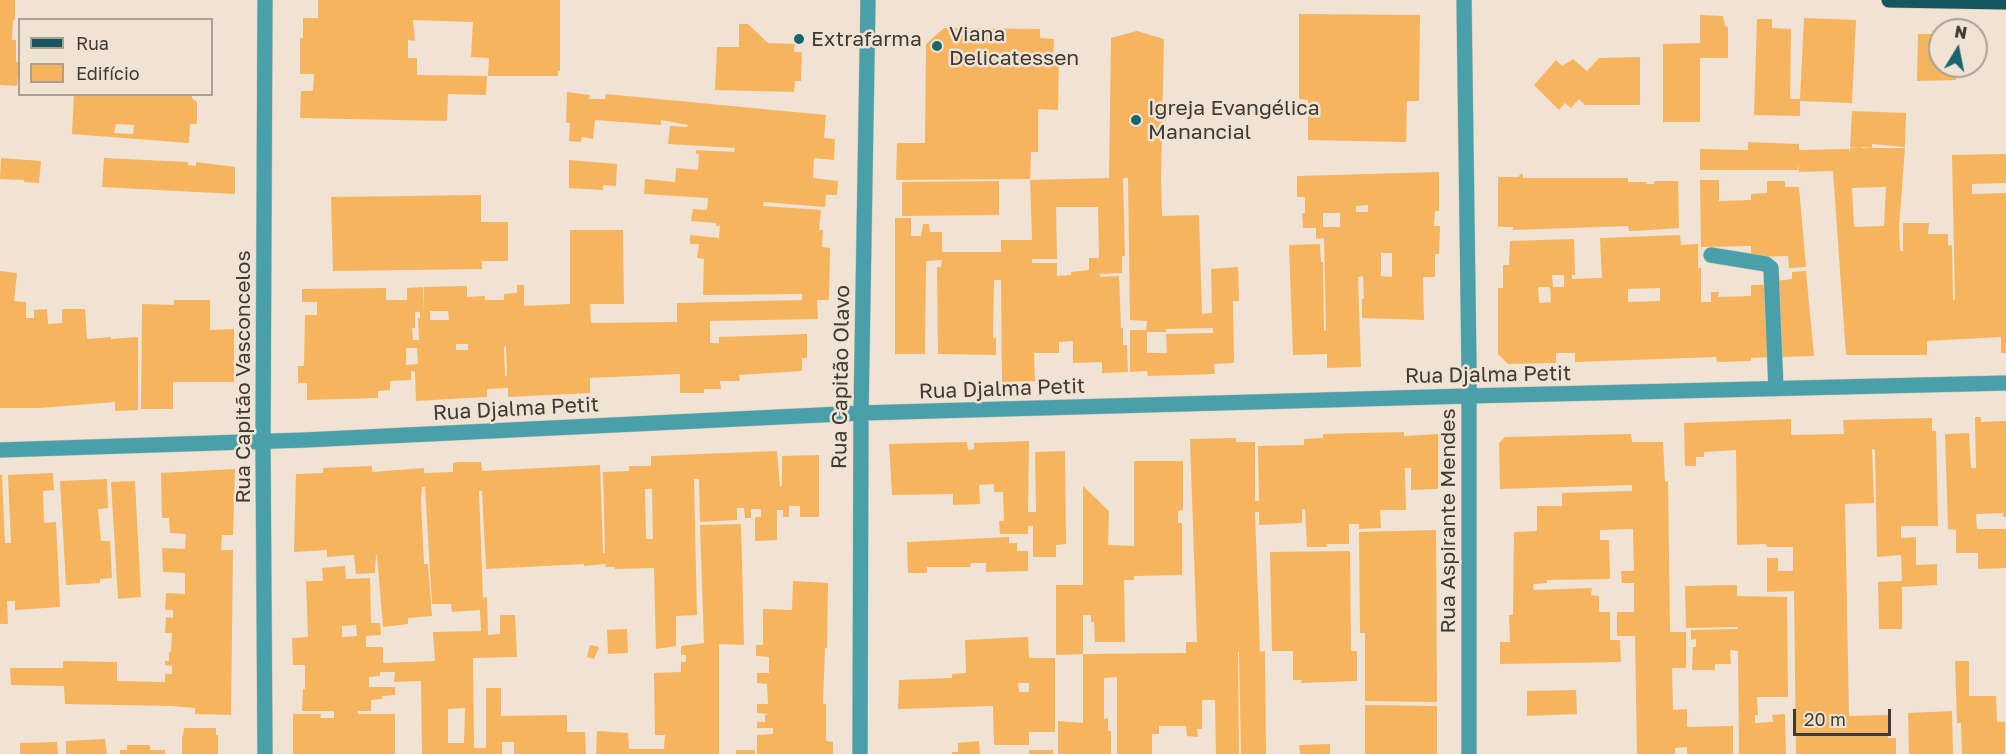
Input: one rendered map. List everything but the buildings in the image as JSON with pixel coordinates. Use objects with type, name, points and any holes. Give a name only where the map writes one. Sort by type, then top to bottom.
[{"type":"main road","points":[[1889,0],[2006,2]]},
{"type":"street","name":"Rua Capitão Vasconcelos","points":[[265,754],[263,441],[266,0]]},
{"type":"street","name":"Rua Capitão Olavo","points":[[860,754],[861,413],[868,0]]},
{"type":"street","name":"Rua Aspirante Mendes","points":[[1464,0],[1469,754]]},
{"type":"street","points":[[1711,255],[1766,264],[1771,268],[1776,389]]},
{"type":"street","name":"Rua Djalma Petit","points":[[0,450],[263,441],[861,413],[2006,383]]},
{"type":"place","name":"Extrafarma","points":[[799,39]]},
{"type":"place","name":"Viana Delicatessen","points":[[937,46]]},
{"type":"place","name":"Igreja Evangélica Manancial","points":[[1136,120]]}]
